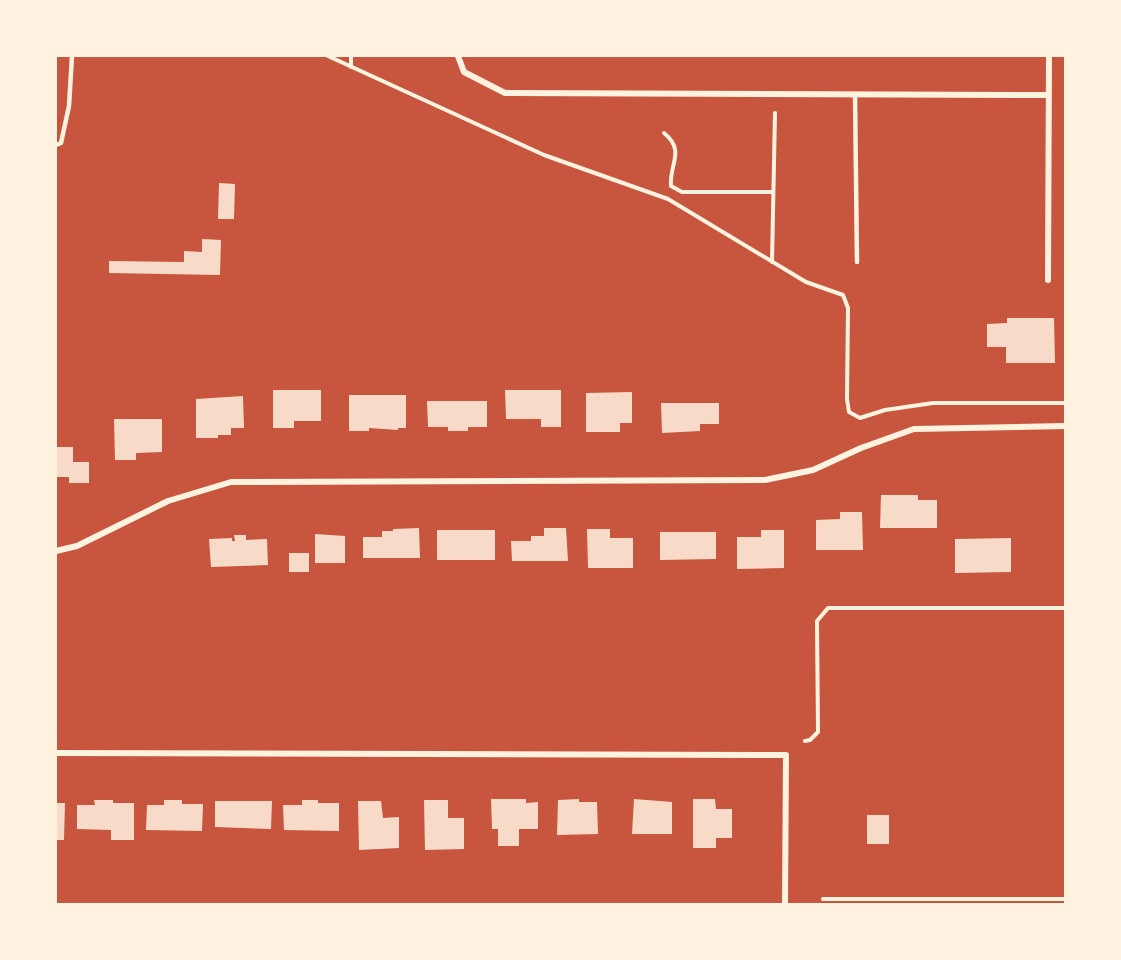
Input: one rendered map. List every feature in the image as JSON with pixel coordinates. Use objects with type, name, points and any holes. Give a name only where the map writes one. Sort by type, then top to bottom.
[{"type":"street","points":[[458,56],[464,72],[505,93],[1049,95]]},
{"type":"street","points":[[1048,280],[1049,56]]},
{"type":"street","points":[[56,551],[77,546],[168,501],[231,482],[765,480],[813,470],[861,448],[914,429],[1065,426]]},
{"type":"street","points":[[56,753],[786,755],[785,904]]},
{"type":"lane","points":[[56,145],[61,143],[69,106],[72,56]]},
{"type":"lane","points":[[855,94],[857,262]]},
{"type":"path","points":[[328,56],[543,155],[668,199],[806,282],[843,295],[847,300],[848,308],[847,399],[849,412],[853,416],[860,418],[885,410],[933,403],[1065,403]]},
{"type":"path","points":[[351,56],[351,67]]},
{"type":"path","points":[[772,262],[775,113]]},
{"type":"path","points":[[664,133],[671,138],[677,151],[671,178],[671,186],[675,190],[682,192],[773,192]]},
{"type":"path","points":[[668,199],[675,190]]},
{"type":"path","points":[[805,741],[810,740],[818,732],[817,621],[828,608],[1065,608]]},
{"type":"path","points":[[823,899],[1065,899]]},
{"type":"building","points":[[219,183],[235,184],[234,219],[218,219]]},
{"type":"building","points":[[202,239],[221,240],[220,275],[109,273],[109,261],[184,262],[184,251],[202,252]]},
{"type":"building","points":[[1007,318],[1054,318],[1055,363],[1006,363],[1006,347],[987,347],[987,324],[1007,323]]},
{"type":"building","points":[[273,390],[321,390],[321,421],[294,421],[294,428],[273,428]]},
{"type":"building","points":[[505,390],[561,390],[561,427],[541,427],[541,419],[506,419]]},
{"type":"building","points":[[632,392],[632,423],[620,423],[620,432],[586,432],[586,393]]},
{"type":"building","points":[[349,395],[406,395],[406,428],[398,428],[398,430],[369,428],[369,431],[349,431]]},
{"type":"building","points":[[243,396],[244,428],[231,428],[231,435],[218,435],[218,438],[196,438],[196,399]]},
{"type":"building","points":[[427,401],[487,401],[487,427],[468,427],[468,431],[448,431],[448,427],[428,427]]},
{"type":"building","points":[[661,403],[719,403],[719,424],[700,424],[700,431],[662,433]]},
{"type":"building","points":[[114,419],[162,419],[162,452],[136,453],[136,460],[115,460]]},
{"type":"building","points":[[56,447],[73,447],[73,462],[89,462],[89,483],[69,483],[69,477],[56,477]]},
{"type":"building","points":[[881,495],[918,495],[918,500],[937,500],[937,528],[880,528]]},
{"type":"building","points":[[840,512],[862,512],[863,550],[816,550],[816,520],[840,519]]},
{"type":"building","points":[[419,528],[420,558],[363,558],[363,537],[382,537],[382,531],[393,531],[393,529]]},
{"type":"building","points":[[544,528],[566,528],[568,561],[512,561],[511,541],[531,541],[531,536],[544,536]]},
{"type":"building","points":[[587,529],[610,529],[610,538],[633,538],[633,568],[588,568]]},
{"type":"building","points":[[437,530],[495,530],[495,560],[437,560]]},
{"type":"building","points":[[761,530],[784,530],[784,568],[737,569],[737,537],[761,537]]},
{"type":"building","points":[[660,532],[716,532],[716,559],[660,560]]},
{"type":"building","points":[[315,534],[345,536],[345,563],[315,563]]},
{"type":"building","points":[[234,535],[246,535],[246,540],[267,539],[268,565],[211,567],[209,539],[232,538],[232,541],[235,541]]},
{"type":"building","points":[[1011,538],[1011,572],[955,573],[955,539]]},
{"type":"building","points":[[289,553],[309,553],[309,572],[289,572]]},
{"type":"building","points":[[491,799],[526,799],[526,803],[538,802],[538,829],[519,829],[519,846],[498,846],[498,829],[492,829]]},
{"type":"building","points":[[579,799],[579,802],[597,802],[598,834],[557,835],[558,800]]},
{"type":"building","points":[[634,799],[672,802],[672,834],[632,834]]},
{"type":"building","points":[[693,799],[715,799],[716,809],[732,809],[732,838],[716,838],[716,848],[693,848]]},
{"type":"building","points":[[94,800],[134,803],[134,840],[111,840],[111,830],[77,829],[77,805],[95,805]]},
{"type":"building","points":[[164,800],[182,800],[182,804],[203,804],[202,831],[146,830],[147,805],[164,805]]},
{"type":"building","points":[[302,800],[339,803],[339,831],[284,830],[283,805],[302,805]]},
{"type":"building","points":[[424,800],[448,800],[448,818],[464,818],[464,849],[425,850]]},
{"type":"building","points":[[215,801],[272,801],[271,829],[215,827]]},
{"type":"building","points":[[358,801],[381,801],[383,818],[399,817],[399,848],[359,850]]},
{"type":"building","points":[[56,803],[65,803],[64,840],[56,840]]},
{"type":"building","points":[[867,815],[889,815],[889,844],[867,844]]}]
